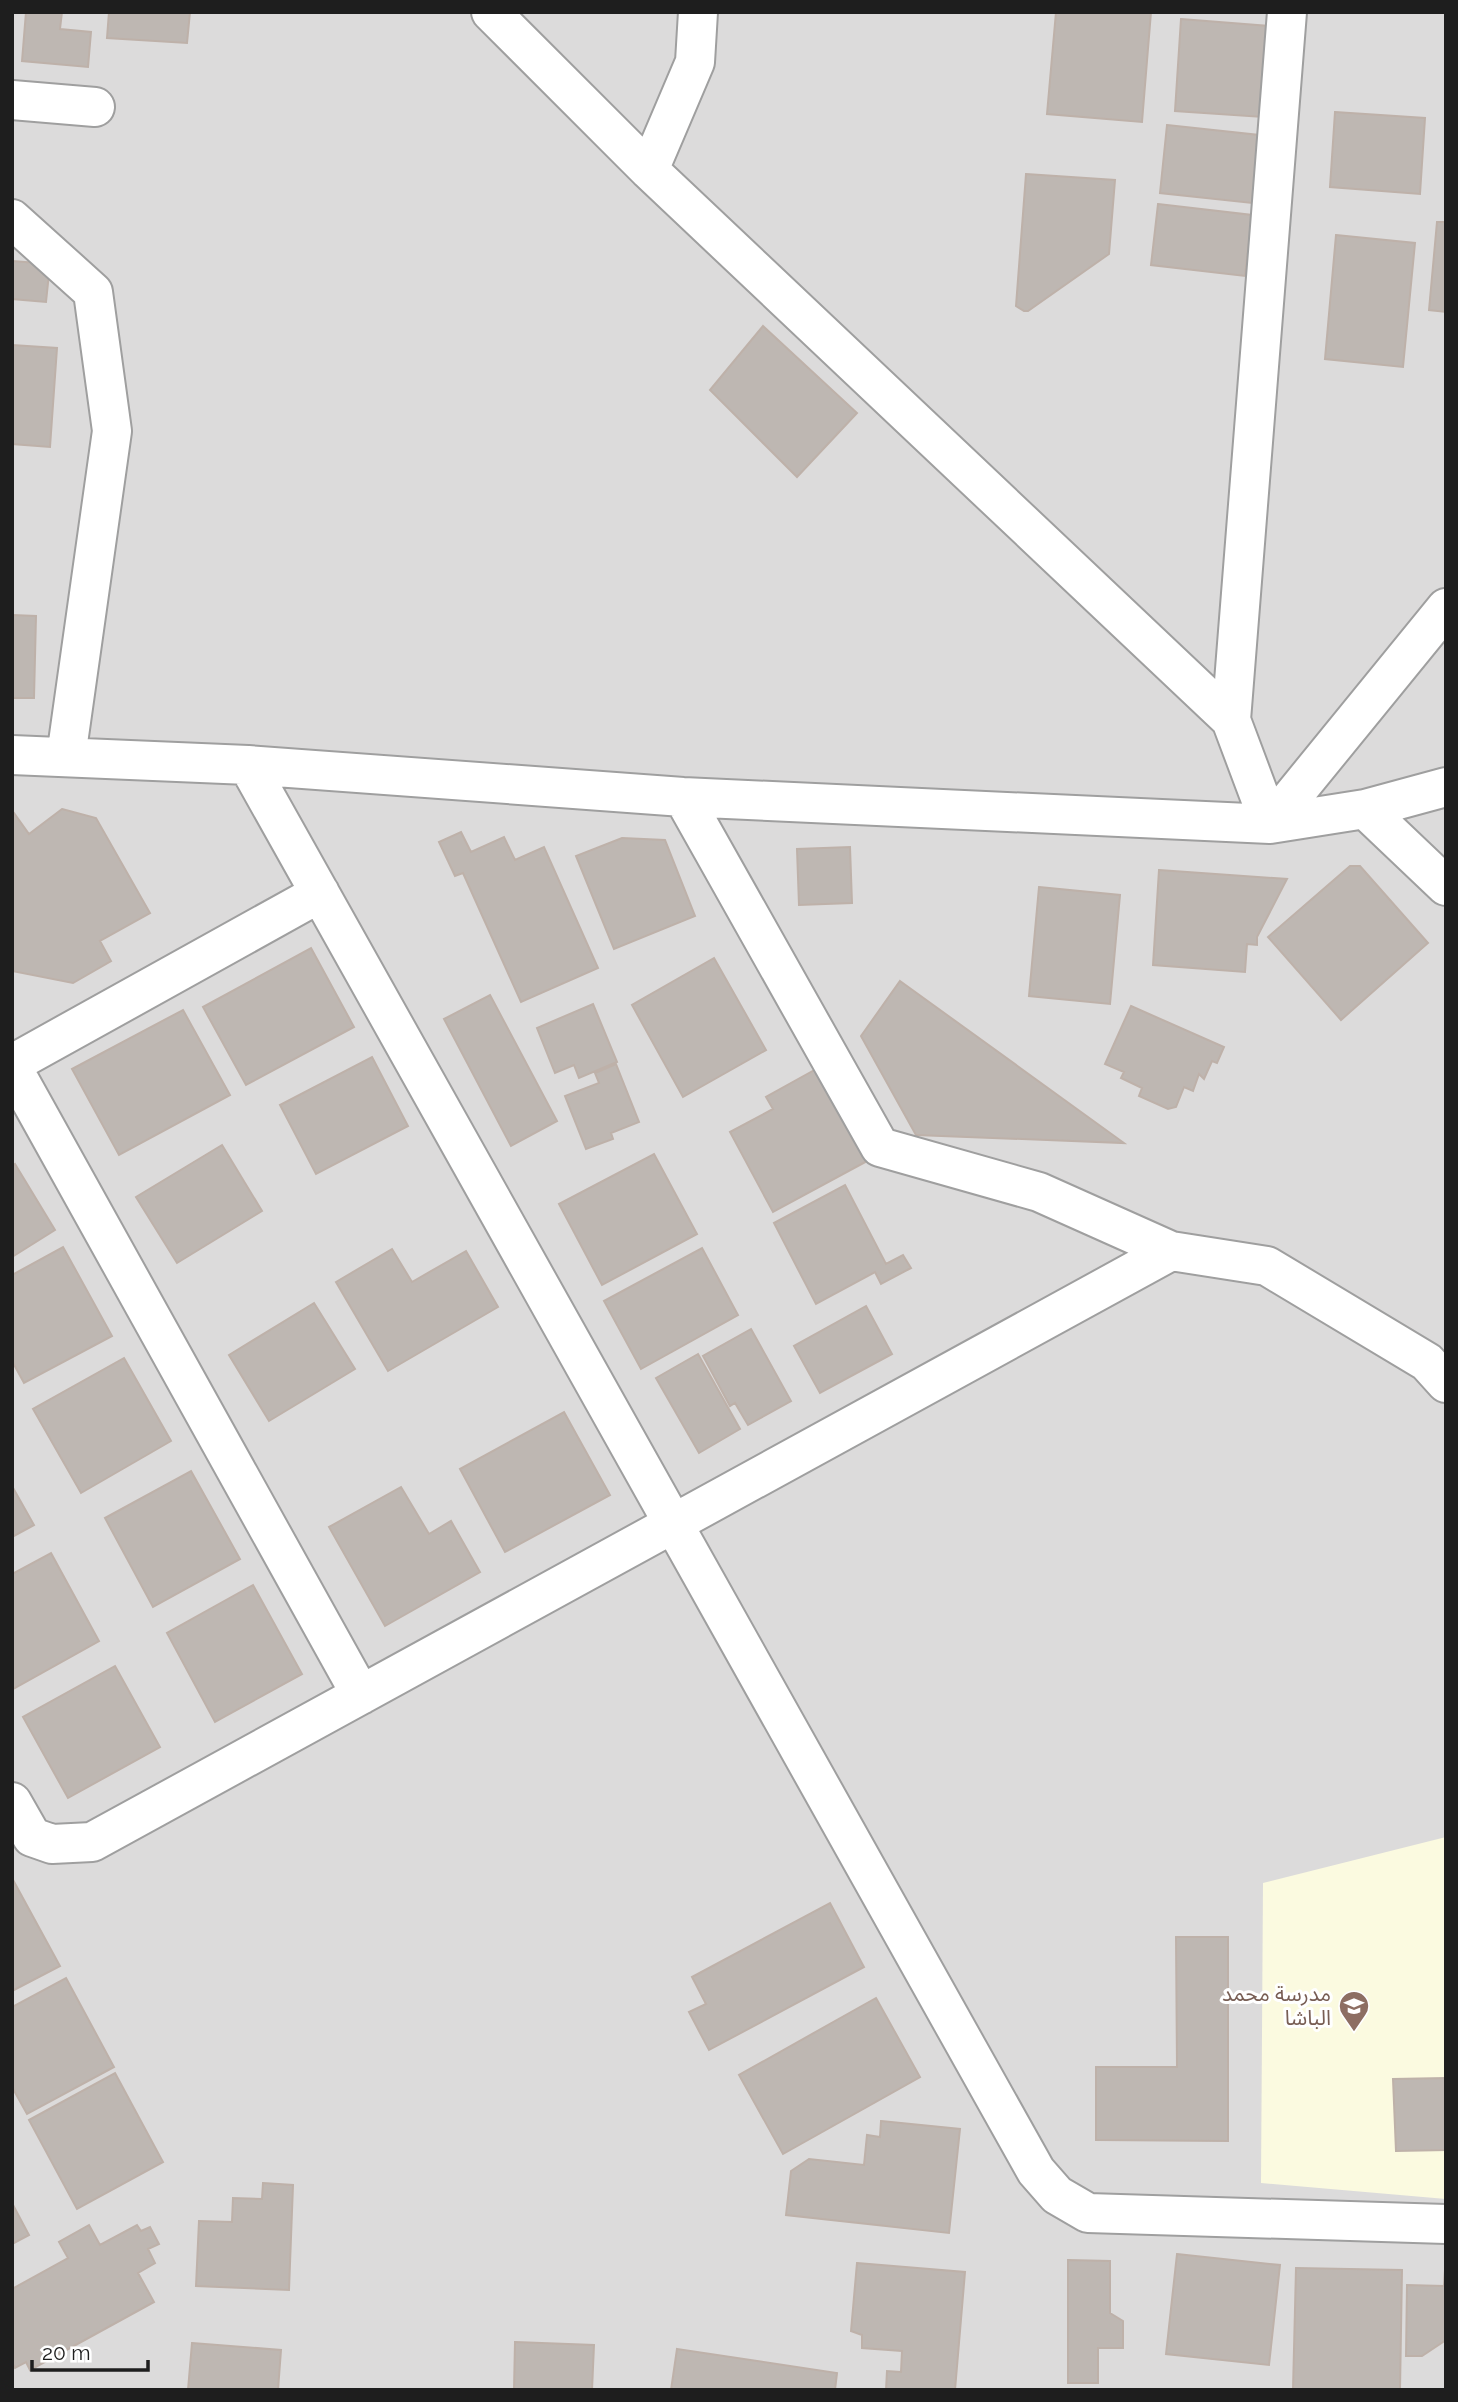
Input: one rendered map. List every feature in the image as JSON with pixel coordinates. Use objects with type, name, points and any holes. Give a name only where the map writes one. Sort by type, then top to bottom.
[{"type":"street","points":[[491,12],[649,170],[1231,720]]},
{"type":"street","points":[[649,170],[695,62],[698,12]]},
{"type":"street","points":[[1270,824],[1231,720],[1287,12]]},
{"type":"street","points":[[12,100],[94,107]]},
{"type":"street","points":[[12,219],[93,292],[112,431],[66,757]]},
{"type":"street","points":[[1270,824],[1446,608]]},
{"type":"street","points":[[12,755],[248,765],[683,797],[1270,824],[1365,809],[1446,787]]},
{"type":"street","points":[[248,765],[1036,2171],[1057,2194],[1088,2213],[1446,2224]]},
{"type":"street","points":[[683,797],[880,1147],[1039,1192],[1171,1251],[1267,1266],[1427,1362],[1446,1383]]},
{"type":"street","points":[[1365,809],[1446,886]]},
{"type":"street","points":[[320,894],[12,1066],[361,1695]]},
{"type":"street","points":[[12,1802],[32,1837],[52,1844],[92,1842],[1171,1251]]},
{"type":"shaded area","points":[[12,12],[1446,12],[1446,2390],[12,2390]]},
{"type":"shaded area","name":"مدرسة محمد الباشا","points":[[1446,1837],[1446,2199],[1261,2183],[1263,1883]]},
{"type":"building","points":[[26,12],[62,12],[60,29],[91,32],[88,67],[22,61]]},
{"type":"building","points":[[109,12],[190,12],[187,43],[107,38]]},
{"type":"building","points":[[1056,12],[1151,12],[1142,122],[1047,114]]},
{"type":"building","points":[[1181,19],[1269,26],[1263,117],[1175,111]]},
{"type":"building","points":[[1335,112],[1425,118],[1420,194],[1330,187]]},
{"type":"building","points":[[1167,125],[1259,135],[1252,203],[1160,193]]},
{"type":"building","points":[[1026,174],[1115,180],[1109,254],[1028,311],[1024,311],[1016,306]]},
{"type":"building","points":[[1158,204],[1252,215],[1245,276],[1151,265]]},
{"type":"building","points":[[1437,222],[1446,222],[1446,312],[1429,310]]},
{"type":"building","points":[[1336,235],[1415,243],[1403,367],[1325,359]]},
{"type":"building","points":[[12,261],[50,264],[46,302],[12,299]]},
{"type":"building","points":[[763,326],[857,413],[797,477],[710,390]]},
{"type":"building","points":[[12,345],[57,348],[50,447],[12,444]]},
{"type":"building","points":[[12,615],[36,616],[34,698],[12,698]]},
{"type":"building","points":[[62,809],[96,818],[150,913],[100,941],[111,961],[73,983],[12,971],[12,814],[14,813],[29,834]]},
{"type":"building","points":[[461,832],[471,852],[504,837],[515,860],[544,847],[598,968],[521,1002],[463,873],[455,876],[439,842]]},
{"type":"building","points":[[622,838],[665,840],[695,916],[614,949],[576,856]]},
{"type":"building","points":[[850,847],[852,903],[799,905],[797,849]]},
{"type":"building","points":[[1350,866],[1360,866],[1428,943],[1341,1020],[1268,937]]},
{"type":"building","points":[[1159,870],[1287,879],[1257,937],[1257,945],[1247,944],[1245,972],[1153,965]]},
{"type":"building","points":[[1039,887],[1120,895],[1110,1004],[1029,996]]},
{"type":"building","points":[[311,948],[354,1027],[246,1085],[203,1007]]},
{"type":"building","points":[[714,958],[766,1050],[683,1097],[632,1005]]},
{"type":"building","points":[[900,981],[1124,1143],[916,1135],[861,1036]]},
{"type":"building","points":[[490,995],[557,1121],[511,1146],[444,1019]]},
{"type":"building","points":[[593,1004],[617,1062],[579,1078],[574,1065],[555,1073],[537,1028]]},
{"type":"building","points":[[1131,1006],[1224,1047],[1217,1063],[1212,1061],[1204,1079],[1199,1074],[1193,1091],[1184,1087],[1176,1107],[1168,1109],[1139,1096],[1142,1088],[1121,1078],[1124,1072],[1105,1064]]},
{"type":"building","points":[[183,1010],[230,1095],[119,1155],[72,1069]]},
{"type":"building","points":[[372,1057],[408,1126],[316,1174],[280,1105]]},
{"type":"building","points":[[616,1064],[639,1122],[611,1133],[613,1139],[586,1149],[565,1096],[599,1083],[595,1073]]},
{"type":"building","points":[[818,1068],[869,1160],[773,1212],[730,1132],[773,1109],[766,1097]]},
{"type":"building","points":[[222,1145],[262,1211],[177,1263],[136,1197]]},
{"type":"building","points":[[654,1154],[697,1234],[602,1285],[559,1204]]},
{"type":"building","points":[[15,1164],[55,1230],[12,1257],[12,1166]]},
{"type":"building","points":[[845,1185],[886,1264],[903,1255],[911,1268],[881,1284],[875,1272],[816,1304],[774,1223]]},
{"type":"building","points":[[63,1247],[112,1336],[24,1383],[12,1361],[12,1275]]},
{"type":"building","points":[[702,1248],[738,1315],[641,1369],[604,1301]]},
{"type":"building","points":[[392,1249],[412,1282],[466,1251],[498,1307],[388,1371],[336,1282]]},
{"type":"building","points":[[314,1303],[355,1369],[269,1421],[229,1355]]},
{"type":"building","points":[[866,1306],[892,1354],[820,1393],[794,1346]]},
{"type":"building","points":[[751,1329],[791,1401],[748,1425],[735,1403],[730,1406],[703,1356]]},
{"type":"building","points":[[698,1354],[740,1429],[699,1453],[656,1378]]},
{"type":"building","points":[[124,1358],[171,1441],[81,1493],[33,1409]]},
{"type":"building","points":[[564,1412],[610,1495],[505,1552],[460,1469]]},
{"type":"building","points":[[191,1471],[240,1559],[153,1607],[105,1518]]},
{"type":"building","points":[[12,1486],[34,1525],[12,1537]]},
{"type":"building","points":[[401,1487],[429,1534],[451,1521],[480,1572],[385,1626],[329,1527]]},
{"type":"building","points":[[51,1553],[99,1641],[13,1689],[12,1574]]},
{"type":"building","points":[[253,1585],[302,1674],[215,1722],[167,1633]]},
{"type":"building","points":[[115,1666],[160,1747],[68,1798],[23,1717]]},
{"type":"building","points":[[12,1878],[60,1966],[12,1991]]},
{"type":"building","points":[[830,1903],[864,1967],[709,2050],[689,2012],[706,2004],[692,1977]]},
{"type":"building","points":[[1176,1937],[1228,1937],[1228,2141],[1096,2140],[1096,2067],[1177,2067]]},
{"type":"building","points":[[66,1978],[114,2067],[27,2114],[12,2087],[12,2007]]},
{"type":"building","points":[[876,1998],[920,2077],[783,2154],[739,2075]]},
{"type":"building","points":[[115,2073],[163,2162],[77,2209],[29,2120]]},
{"type":"building","points":[[1446,2078],[1446,2150],[1396,2151],[1393,2079]]},
{"type":"building","points":[[881,2121],[960,2129],[949,2233],[786,2215],[791,2171],[809,2159],[864,2165],[867,2135],[880,2137]]},
{"type":"building","points":[[263,2183],[293,2185],[289,2290],[196,2286],[199,2221],[232,2222],[233,2198],[262,2199]]},
{"type":"building","points":[[12,2203],[29,2235],[12,2244]]},
{"type":"building","points":[[89,2225],[100,2245],[137,2225],[141,2231],[150,2227],[159,2244],[148,2249],[155,2263],[138,2273],[154,2302],[30,2370],[26,2362],[15,2368],[12,2362],[12,2289],[68,2258],[59,2242]]},
{"type":"building","points":[[1177,2254],[1280,2265],[1269,2365],[1166,2354]]},
{"type":"building","points":[[1068,2260],[1110,2261],[1110,2313],[1123,2321],[1123,2348],[1098,2348],[1098,2383],[1068,2383]]},
{"type":"building","points":[[857,2263],[965,2272],[955,2390],[886,2390],[887,2371],[901,2372],[902,2351],[862,2348],[862,2335],[851,2331]]},
{"type":"building","points":[[1296,2268],[1402,2270],[1400,2390],[1293,2390]]},
{"type":"building","points":[[1445,2269],[1446,2340],[1422,2356],[1406,2356],[1407,2285],[1444,2286]]},
{"type":"building","points":[[515,2342],[594,2345],[592,2390],[514,2390]]},
{"type":"building","points":[[192,2343],[281,2350],[278,2390],[188,2390]]},
{"type":"building","points":[[677,2349],[837,2373],[835,2390],[671,2390]]},
{"type":"place","name":"مدرسة محمد الباشا","points":[[1354,2033]]}]
